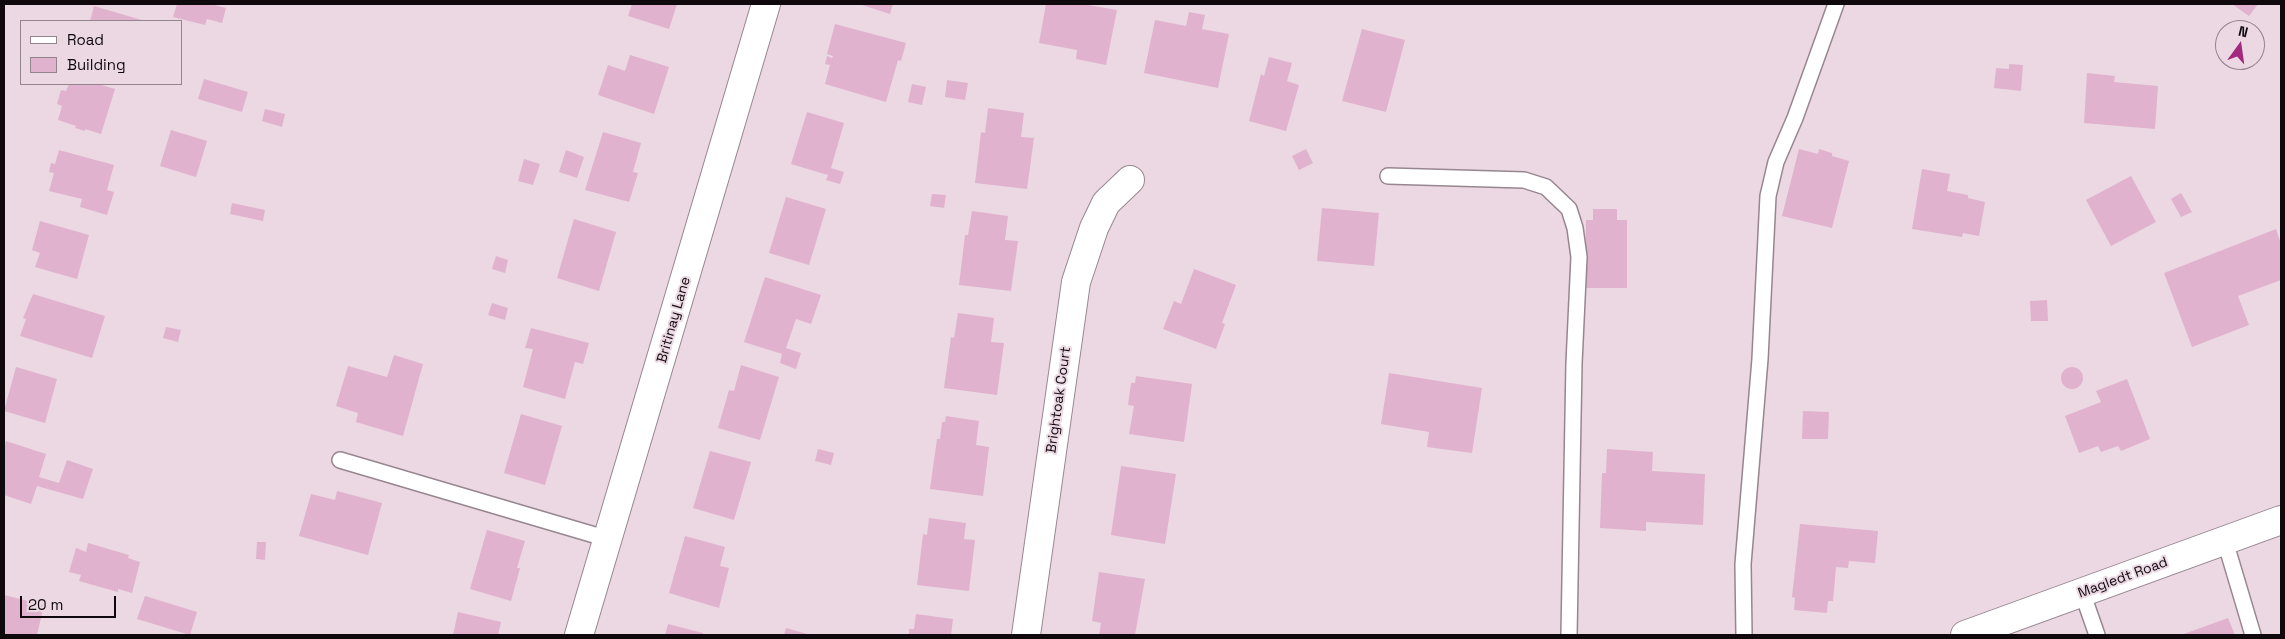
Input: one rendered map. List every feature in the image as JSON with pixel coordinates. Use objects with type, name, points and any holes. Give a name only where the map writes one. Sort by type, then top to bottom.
[{"type":"street","name":"Britinay Lane","points":[[580,635],[766,4]]},
{"type":"street","name":"Brightoak Court","points":[[1026,635],[1076,282],[1094,228],[1106,202],[1130,180]]},
{"type":"street","name":"Magledt Road","points":[[1978,633],[2082,592],[2281,520]]},
{"type":"lane","points":[[1744,635],[1743,564],[1760,359],[1768,196],[1776,162],[1795,118],[1836,4]]},
{"type":"lane","points":[[1388,176],[1524,180],[1546,186],[1570,209],[1579,257],[1574,364],[1569,635]]},
{"type":"lane","points":[[340,460],[608,539]]},
{"type":"lane","points":[[2225,541],[2253,635]]},
{"type":"lane","points":[[2082,592],[2097,635]]},
{"type":"building","points":[[177,4],[211,4],[226,8],[222,23],[207,19],[205,25],[173,17]]},
{"type":"building","points":[[632,4],[677,4],[669,29],[628,16]]},
{"type":"building","points":[[859,4],[893,4],[890,14]]},
{"type":"building","points":[[1046,4],[1082,4],[1117,10],[1106,65],[1076,59],[1077,50],[1039,43]]},
{"type":"building","points":[[2232,4],[2258,4],[2249,16]]},
{"type":"building","points":[[94,6],[142,20],[90,20]]},
{"type":"building","points":[[1189,12],[1205,15],[1202,29],[1229,34],[1218,88],[1144,73],[1155,20],[1186,26]]},
{"type":"building","points":[[835,24],[906,43],[901,61],[898,60],[886,102],[825,84],[830,65],[825,64],[827,56],[832,58],[833,56],[827,54]]},
{"type":"building","points":[[1362,29],[1405,40],[1386,112],[1342,101]]},
{"type":"building","points":[[630,55],[669,67],[654,114],[598,95],[608,65],[625,71]]},
{"type":"building","points":[[1269,57],[1292,63],[1287,81],[1299,85],[1286,131],[1249,121],[1261,74],[1264,76]]},
{"type":"building","points":[[2009,64],[2023,65],[2021,91],[1994,88],[1996,68],[2009,69]]},
{"type":"building","points":[[2087,73],[2115,76],[2114,82],[2158,86],[2155,129],[2084,123]]},
{"type":"building","points":[[204,79],[248,92],[242,112],[198,99]]},
{"type":"building","points":[[947,80],[968,83],[965,100],[945,97]]},
{"type":"building","points":[[912,84],[926,87],[922,105],[908,102]]},
{"type":"building","points":[[69,85],[101,85],[115,89],[101,134],[75,128],[76,126],[58,120],[62,106],[57,104],[61,90],[66,91]]},
{"type":"building","points":[[988,108],[1024,113],[1021,137],[1034,138],[1027,189],[975,183],[981,132],[985,133]]},
{"type":"building","points":[[265,109],[285,114],[282,127],[262,121]]},
{"type":"building","points":[[807,112],[844,123],[831,168],[844,172],[840,184],[826,180],[828,175],[791,164]]},
{"type":"building","points":[[171,130],[207,141],[196,177],[160,166]]},
{"type":"building","points":[[603,132],[641,143],[633,172],[638,173],[629,202],[585,190]]},
{"type":"building","points":[[1306,149],[1313,163],[1299,170],[1292,156]]},
{"type":"building","points":[[1799,149],[1818,154],[1819,149],[1832,153],[1832,156],[1849,161],[1832,228],[1782,216]]},
{"type":"building","points":[[59,150],[114,165],[107,190],[114,192],[107,215],[80,207],[82,199],[49,191],[54,173],[49,172],[51,163],[55,164]]},
{"type":"building","points":[[566,150],[584,157],[577,178],[559,172]]},
{"type":"building","points":[[524,159],[540,164],[533,185],[518,181]]},
{"type":"building","points":[[1922,169],[1950,174],[1947,191],[1968,195],[1968,198],[1985,202],[1979,236],[1963,233],[1962,237],[1912,229]]},
{"type":"building","points":[[2131,176],[2156,222],[2111,246],[2086,200]]},
{"type":"building","points":[[2181,193],[2192,212],[2181,217],[2171,199]]},
{"type":"building","points":[[932,194],[946,195],[944,208],[930,206]]},
{"type":"building","points":[[786,197],[826,209],[809,265],[769,253]]},
{"type":"building","points":[[232,203],[265,210],[263,221],[230,214]]},
{"type":"building","points":[[1322,208],[1379,213],[1374,266],[1317,261]]},
{"type":"building","points":[[1593,209],[1617,209],[1617,220],[1627,220],[1627,288],[1585,288],[1586,220],[1593,220]]},
{"type":"building","points":[[972,211],[1008,216],[1005,240],[1018,241],[1011,291],[959,285],[965,235],[968,235]]},
{"type":"building","points":[[574,219],[616,232],[599,291],[557,278]]},
{"type":"building","points":[[40,221],[89,235],[77,279],[35,267],[40,253],[32,250]]},
{"type":"building","points":[[2276,229],[2281,244],[2281,280],[2238,296],[2249,325],[2192,347],[2164,273]]},
{"type":"building","points":[[496,256],[508,260],[505,273],[492,269]]},
{"type":"building","points":[[1194,269],[1236,285],[1222,323],[1225,324],[1216,349],[1163,329],[1174,301],[1181,304]]},
{"type":"building","points":[[765,277],[821,295],[811,324],[796,319],[786,348],[801,353],[796,369],[780,363],[782,354],[744,342]]},
{"type":"building","points":[[33,294],[105,316],[92,358],[20,336],[26,319],[23,318]]},
{"type":"building","points":[[2047,300],[2048,321],[2031,321],[2030,301]]},
{"type":"building","points":[[492,303],[508,308],[505,320],[488,315]]},
{"type":"building","points":[[958,313],[994,318],[991,342],[1004,343],[997,395],[944,388],[951,337],[954,338]]},
{"type":"building","points":[[166,327],[181,330],[178,342],[163,338]]},
{"type":"building","points":[[531,328],[589,343],[583,364],[575,362],[565,399],[523,387],[533,349],[525,348]]},
{"type":"building","points":[[394,355],[423,364],[403,436],[356,422],[358,413],[336,406],[348,366],[387,377]]},
{"type":"building","points":[[741,365],[779,377],[760,440],[718,428],[729,390],[734,391]]},
{"type":"building","points":[[16,367],[57,379],[45,423],[4,411]]},
{"type":"building","points":[[2072,367],[2080,370],[2083,378],[2080,386],[2072,389],[2064,386],[2061,378],[2064,370]]},
{"type":"building","points":[[1389,373],[1482,388],[1472,453],[1427,447],[1429,432],[1381,424]]},
{"type":"building","points":[[1136,376],[1192,384],[1184,442],[1129,434],[1134,406],[1128,405],[1131,383],[1135,383]]},
{"type":"building","points":[[2127,379],[2150,439],[2121,451],[2118,446],[2101,452],[2098,446],[2079,453],[2065,416],[2101,402],[2096,391]]},
{"type":"building","points":[[1803,411],[1829,412],[1828,439],[1802,439]]},
{"type":"building","points":[[521,414],[562,426],[545,485],[504,473]]},
{"type":"building","points":[[946,416],[979,421],[976,445],[989,447],[983,496],[930,489],[937,439],[940,439],[942,422],[945,422]]},
{"type":"building","points":[[6,441],[46,454],[39,477],[59,483],[67,460],[93,469],[83,499],[37,486],[31,504],[4,495],[4,448]]},
{"type":"building","points":[[818,449],[834,453],[831,465],[815,461]]},
{"type":"building","points":[[1607,449],[1653,452],[1652,471],[1705,474],[1703,525],[1646,522],[1646,531],[1600,528],[1602,473],[1606,473]]},
{"type":"building","points":[[710,451],[751,462],[734,520],[693,508]]},
{"type":"building","points":[[1121,466],[1176,474],[1165,544],[1111,535]]},
{"type":"building","points":[[337,491],[382,503],[368,555],[299,536],[311,494],[335,500]]},
{"type":"building","points":[[929,518],[966,523],[964,539],[975,540],[969,591],[917,585],[923,534],[927,535]]},
{"type":"building","points":[[1800,524],[1878,531],[1875,563],[1849,561],[1848,568],[1836,567],[1833,601],[1828,601],[1827,613],[1794,610],[1795,598],[1792,597]]},
{"type":"building","points":[[487,530],[525,541],[517,568],[520,568],[511,601],[470,589]]},
{"type":"building","points":[[685,536],[725,547],[720,566],[729,568],[719,608],[669,593]]},
{"type":"building","points":[[257,542],[266,542],[265,560],[256,559]]},
{"type":"building","points":[[88,543],[129,555],[128,558],[140,562],[132,593],[118,589],[118,592],[79,581],[81,575],[69,572],[76,548],[86,552]]},
{"type":"building","points":[[1099,572],[1145,579],[1135,635],[1099,635],[1101,623],[1092,621]]},
{"type":"building","points":[[4,595],[44,605],[37,635],[4,635]]},
{"type":"building","points":[[145,596],[197,612],[190,635],[137,619]]},
{"type":"building","points":[[458,612],[501,622],[498,635],[453,635]]},
{"type":"building","points":[[916,614],[953,619],[951,635],[909,635],[909,629],[914,629]]},
{"type":"building","points":[[2228,618],[2235,635],[2181,635]]},
{"type":"building","points":[[668,624],[703,633],[703,635],[665,635]]},
{"type":"building","points":[[786,628],[811,635],[784,635]]}]
